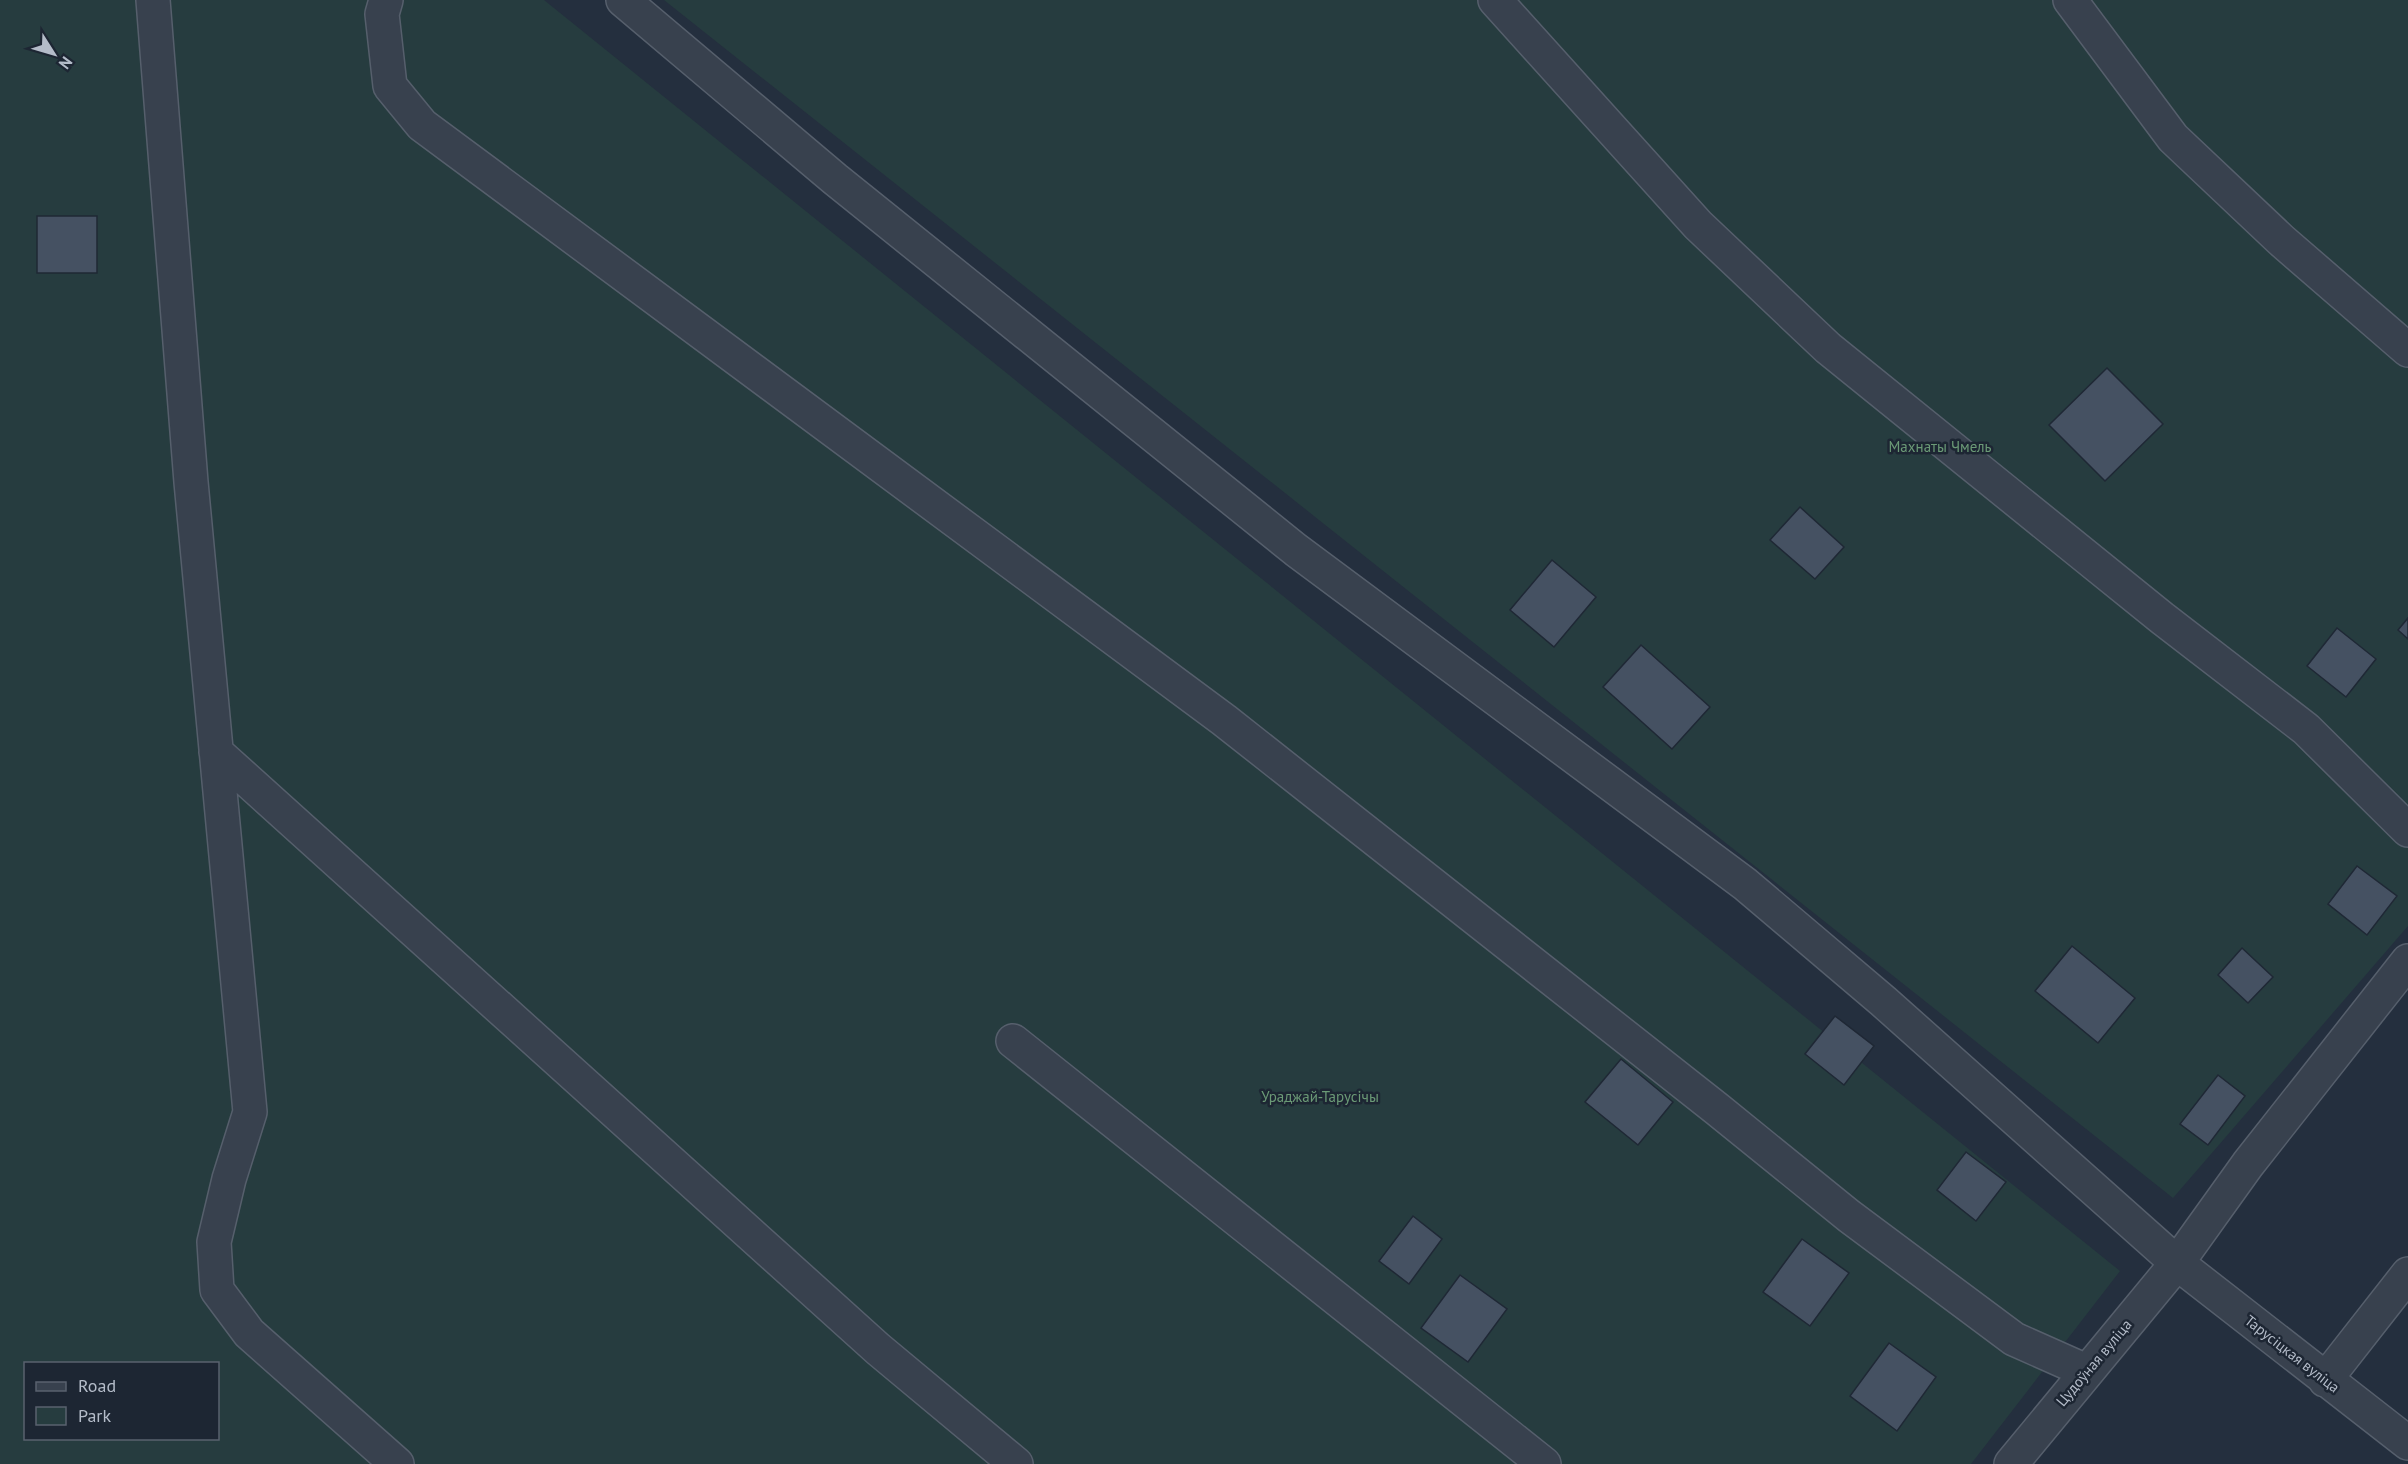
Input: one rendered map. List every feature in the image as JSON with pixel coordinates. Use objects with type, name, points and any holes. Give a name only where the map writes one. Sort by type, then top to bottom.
[{"type":"street","points":[[153,0],[190,470],[250,1112],[229,1179],[214,1242],[217,1290],[249,1333],[397,1464]]},
{"type":"street","points":[[386,0],[382,14],[390,86],[422,125],[1224,720],[1717,1108],[1849,1216],[2014,1339],[2086,1371]]},
{"type":"street","name":"Тарусіцкая вуліца","points":[[623,0],[835,179],[1296,549],[1745,884],[1883,1001],[2177,1263],[2408,1443]]},
{"type":"street","points":[[1495,0],[1698,225],[1828,348],[2162,618],[2306,729],[2408,830]]},
{"type":"street","points":[[2070,0],[2173,138],[2281,240],[2408,350]]},
{"type":"street","points":[[216,752],[878,1349],[1016,1464]]},
{"type":"street","name":"Цудоўная вуліца","points":[[2011,1464],[2177,1263],[2248,1164],[2408,961]]},
{"type":"street","points":[[1013,1041],[1544,1464]]},
{"type":"street","points":[[2325,1380],[2408,1274]]},
{"type":"green space","name":"Ураджай-Тарусічы","points":[[0,0],[544,0],[2120,1271],[1971,1464],[0,1464]]},
{"type":"green space","name":"Махнаты Чмель","points":[[664,0],[2408,0],[2408,926],[2173,1198]]},
{"type":"building","points":[[37,216],[97,216],[97,273],[37,273]]},
{"type":"building","points":[[2107,368],[2163,424],[2105,481],[2049,425]]},
{"type":"building","points":[[1800,507],[1844,547],[1815,579],[1770,540]]},
{"type":"building","points":[[1552,560],[1596,597],[1554,647],[1510,610]]},
{"type":"building","points":[[2408,618],[2408,639],[2398,630]]},
{"type":"building","points":[[2337,628],[2376,659],[2346,697],[2307,666]]},
{"type":"building","points":[[1641,645],[1710,707],[1672,749],[1603,687]]},
{"type":"building","points":[[2357,866],[2397,896],[2367,935],[2328,904]]},
{"type":"building","points":[[2072,946],[2135,998],[2098,1043],[2035,991]]},
{"type":"building","points":[[2242,948],[2273,977],[2248,1003],[2218,975]]},
{"type":"building","points":[[1835,1016],[1874,1046],[1844,1085],[1805,1054]]},
{"type":"building","points":[[1621,1059],[1673,1102],[1638,1145],[1585,1102]]},
{"type":"building","points":[[2218,1075],[2245,1096],[2208,1145],[2180,1124]]},
{"type":"building","points":[[1966,1152],[2006,1182],[1976,1221],[1937,1190]]},
{"type":"building","points":[[1413,1216],[1442,1239],[1409,1284],[1379,1261]]},
{"type":"building","points":[[1802,1239],[1849,1273],[1810,1326],[1763,1292]]},
{"type":"building","points":[[1460,1275],[1507,1309],[1468,1362],[1421,1328]]},
{"type":"building","points":[[1889,1343],[1936,1377],[1897,1431],[1850,1396]]}]
